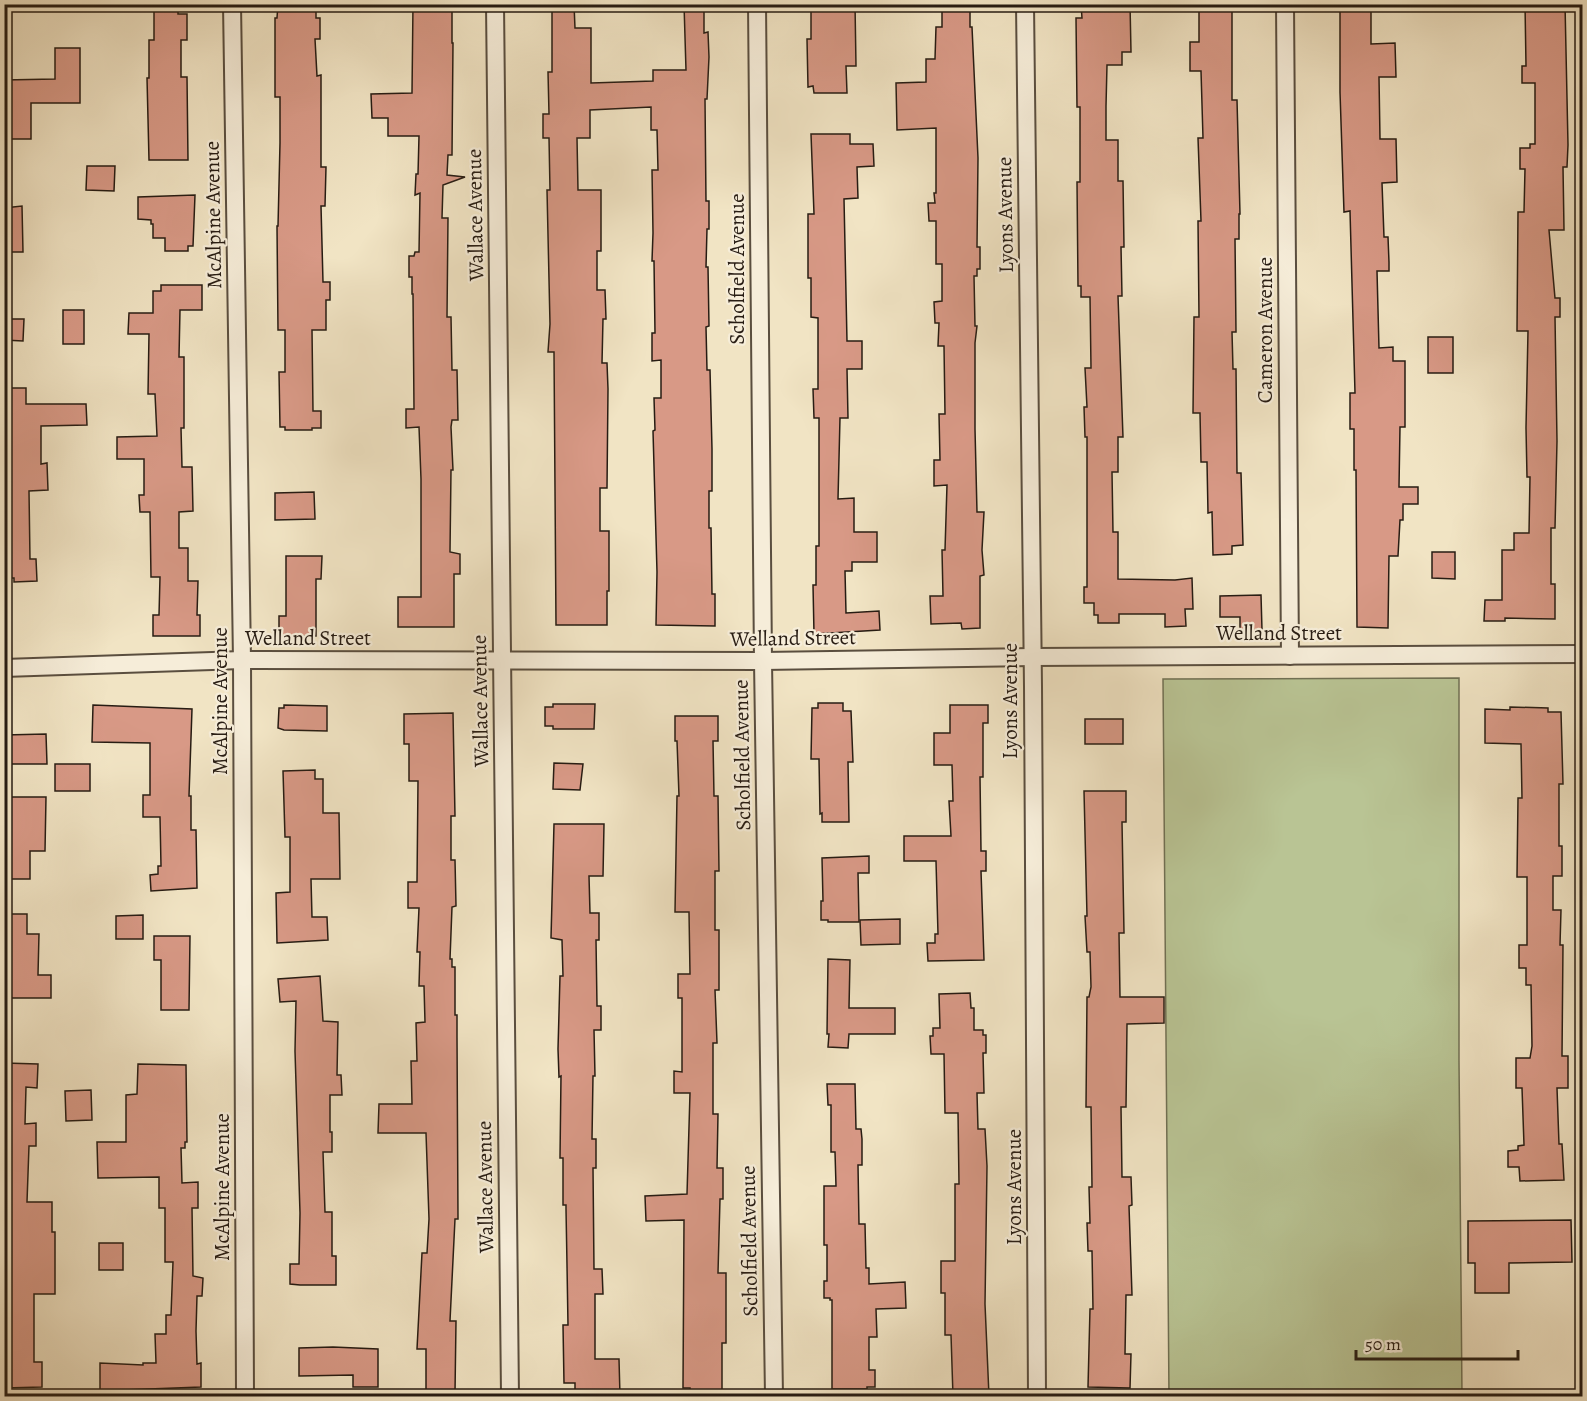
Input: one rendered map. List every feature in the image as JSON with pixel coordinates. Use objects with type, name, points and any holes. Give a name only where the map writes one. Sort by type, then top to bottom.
[{"type":"street","name":"McAlpine Avenue","points":[[232,4],[242,660],[245,1396]]},
{"type":"street","name":"Wallace Avenue","points":[[495,4],[510,1396]]},
{"type":"street","name":"Scholfield Avenue","points":[[757,4],[763,661],[774,1396]]},
{"type":"street","name":"Lyons Avenue","points":[[1025,4],[1033,657],[1037,1396]]},
{"type":"street","name":"Cameron Avenue","points":[[1285,4],[1290,656]]},
{"type":"street","name":"Welland Street","points":[[4,668],[242,660],[763,661],[1582,654]]},
{"type":"green space","points":[[1459,678],[1462,1396],[1169,1396],[1163,679]]},
{"type":"building","points":[[154,4],[178,4],[178,14],[187,14],[187,40],[181,40],[181,77],[187,77],[188,160],[149,160],[147,78],[149,78],[149,40],[154,40]]},
{"type":"building","points":[[278,4],[316,4],[316,18],[320,18],[320,39],[315,39],[317,76],[321,75],[321,167],[326,167],[325,206],[321,206],[323,282],[330,282],[330,300],[326,300],[326,330],[312,330],[313,411],[321,411],[321,428],[312,428],[312,430],[285,430],[285,427],[280,427],[279,372],[285,372],[285,330],[278,330],[277,226],[280,97],[275,97],[275,18],[277,18]]},
{"type":"building","points":[[413,4],[452,4],[452,155],[448,155],[447,175],[465,177],[443,185],[442,218],[448,218],[447,317],[451,317],[452,370],[457,370],[458,420],[452,420],[451,427],[453,470],[451,470],[450,552],[460,554],[460,574],[454,574],[454,627],[398,627],[398,597],[421,597],[419,427],[406,428],[406,409],[414,409],[413,294],[412,277],[409,277],[409,256],[414,256],[415,252],[419,252],[420,193],[415,195],[419,136],[388,136],[388,118],[372,118],[371,94],[412,93]]},
{"type":"building","points":[[552,4],[574,4],[575,28],[591,28],[591,83],[653,81],[653,70],[686,70],[684,4],[704,4],[704,33],[708,32],[709,57],[707,99],[705,99],[706,201],[709,201],[706,267],[708,267],[709,326],[706,327],[707,370],[710,370],[712,449],[709,528],[711,528],[715,626],[656,625],[657,572],[653,431],[655,430],[654,398],[661,398],[661,360],[652,361],[652,333],[655,333],[652,170],[658,170],[657,130],[651,130],[651,107],[590,110],[590,138],[577,138],[578,190],[601,190],[601,251],[597,251],[597,290],[605,290],[606,319],[603,319],[602,363],[607,363],[608,389],[607,488],[600,488],[600,531],[609,531],[609,591],[607,591],[607,625],[556,625],[554,352],[548,352],[550,324],[547,190],[550,190],[549,138],[543,138],[543,114],[549,114],[548,72],[552,72]]},
{"type":"building","points":[[811,4],[855,4],[856,66],[846,66],[847,93],[814,93],[813,86],[808,87],[807,39],[811,39]]},
{"type":"building","points":[[942,4],[970,4],[978,158],[977,247],[980,247],[980,269],[977,269],[977,276],[974,276],[975,326],[977,326],[975,429],[977,512],[984,512],[982,550],[984,575],[980,576],[980,628],[962,629],[961,623],[931,624],[930,596],[943,596],[942,550],[945,550],[947,485],[934,486],[934,460],[940,460],[939,414],[945,414],[944,346],[938,346],[939,323],[935,323],[934,302],[942,301],[942,264],[936,264],[936,221],[929,221],[928,203],[935,203],[936,128],[897,130],[896,83],[926,82],[926,59],[935,59],[936,27],[942,27]]},
{"type":"building","points":[[1081,4],[1130,4],[1131,52],[1122,52],[1122,65],[1107,65],[1106,106],[1106,140],[1118,140],[1118,181],[1123,181],[1122,296],[1118,296],[1123,437],[1118,437],[1118,472],[1112,472],[1113,532],[1118,532],[1118,579],[1192,578],[1193,609],[1185,609],[1186,626],[1165,627],[1165,614],[1119,614],[1119,623],[1098,623],[1098,615],[1094,615],[1094,603],[1084,603],[1084,587],[1087,587],[1085,368],[1091,368],[1090,297],[1081,297],[1081,286],[1078,286],[1077,182],[1080,182],[1080,107],[1077,107],[1076,18],[1082,18]]},
{"type":"building","points":[[1199,4],[1232,4],[1232,100],[1237,100],[1240,214],[1239,239],[1235,239],[1236,332],[1232,332],[1233,369],[1236,369],[1237,473],[1241,473],[1243,545],[1232,546],[1232,554],[1213,555],[1212,512],[1208,513],[1207,462],[1201,462],[1200,413],[1193,413],[1194,317],[1199,317],[1198,221],[1201,221],[1198,138],[1203,138],[1201,71],[1190,71],[1190,42],[1199,42]]},
{"type":"building","points":[[1340,4],[1371,4],[1371,44],[1395,43],[1396,77],[1379,77],[1380,139],[1396,139],[1397,182],[1382,183],[1384,237],[1388,237],[1389,271],[1377,271],[1379,348],[1393,347],[1393,361],[1405,361],[1405,427],[1400,427],[1399,487],[1418,487],[1418,504],[1403,504],[1398,556],[1389,556],[1388,628],[1357,627],[1356,470],[1354,470],[1354,429],[1350,429],[1350,393],[1355,393],[1350,211],[1344,212]]},
{"type":"building","points":[[1525,4],[1565,4],[1568,145],[1567,167],[1563,167],[1564,230],[1549,230],[1555,298],[1560,298],[1560,317],[1555,317],[1557,441],[1555,528],[1551,528],[1551,584],[1555,584],[1555,619],[1505,618],[1505,621],[1484,621],[1485,600],[1502,600],[1502,550],[1514,550],[1514,533],[1529,533],[1530,477],[1527,477],[1526,428],[1528,331],[1517,331],[1518,212],[1524,212],[1525,169],[1520,169],[1520,148],[1530,148],[1530,144],[1535,144],[1535,83],[1522,83],[1522,66],[1526,66]]},
{"type":"building","points":[[55,48],[80,48],[80,103],[31,103],[31,139],[4,139],[4,80],[55,79]]},
{"type":"building","points":[[811,134],[850,134],[850,144],[873,144],[874,166],[857,167],[858,198],[844,199],[847,341],[862,341],[862,369],[847,369],[848,418],[840,418],[838,499],[854,498],[854,532],[877,532],[877,562],[852,562],[852,571],[845,571],[846,613],[879,611],[880,630],[814,634],[813,585],[816,585],[816,546],[819,546],[819,418],[814,418],[813,389],[818,389],[818,318],[811,317],[811,278],[808,278],[808,214],[814,214]]},
{"type":"building","points":[[87,166],[115,166],[114,191],[86,190]]},
{"type":"building","points":[[195,195],[193,246],[188,246],[188,251],[165,251],[165,238],[153,238],[151,220],[138,219],[138,197]]},
{"type":"building","points":[[22,206],[23,252],[4,252],[4,208]]},
{"type":"building","points":[[161,285],[202,285],[202,310],[180,310],[179,357],[184,357],[182,467],[192,467],[193,511],[179,512],[179,548],[188,548],[188,581],[198,581],[197,615],[200,615],[200,636],[153,636],[153,615],[159,615],[160,577],[151,577],[150,512],[140,512],[139,495],[144,495],[144,459],[117,459],[117,437],[157,436],[155,394],[148,394],[149,334],[128,334],[129,313],[153,313],[153,291],[161,291]]},
{"type":"building","points":[[63,310],[84,310],[84,344],[63,344]]},
{"type":"building","points":[[4,319],[24,319],[23,341],[4,340]]},
{"type":"building","points":[[1428,337],[1453,337],[1453,373],[1428,373]]},
{"type":"building","points":[[4,388],[26,388],[26,404],[86,404],[87,425],[41,426],[41,464],[47,463],[48,490],[29,491],[30,559],[36,559],[37,581],[14,582],[14,578],[4,578]]},
{"type":"building","points":[[314,492],[315,519],[275,520],[275,493]]},
{"type":"building","points":[[1432,552],[1455,552],[1455,579],[1432,578]]},
{"type":"building","points":[[286,556],[322,556],[321,579],[316,579],[316,636],[279,636],[279,616],[286,616]]},
{"type":"building","points":[[1261,595],[1262,630],[1240,630],[1240,617],[1220,617],[1220,596]]},
{"type":"building","points":[[818,703],[843,703],[843,711],[851,711],[853,762],[848,762],[849,822],[822,822],[819,759],[811,759],[812,708],[818,708]]},
{"type":"building","points":[[553,704],[595,704],[594,729],[553,729],[553,726],[545,726],[545,707],[553,707]]},
{"type":"building","points":[[93,705],[192,709],[189,796],[191,796],[191,830],[196,830],[197,888],[151,891],[150,875],[158,874],[158,866],[161,866],[160,817],[143,817],[143,795],[150,795],[150,743],[92,742]]},
{"type":"building","points":[[284,705],[327,706],[327,731],[278,728],[279,708],[284,708]]},
{"type":"building","points":[[950,705],[988,705],[988,723],[983,723],[983,777],[980,777],[981,851],[986,851],[986,871],[981,871],[984,960],[928,961],[927,943],[935,943],[935,934],[938,934],[936,861],[904,861],[904,836],[951,836],[949,801],[953,801],[952,765],[934,765],[934,733],[950,733]]},
{"type":"building","points":[[1510,707],[1548,708],[1548,712],[1561,712],[1563,784],[1559,784],[1559,846],[1562,846],[1562,876],[1553,876],[1553,910],[1561,910],[1562,1056],[1568,1056],[1568,1088],[1557,1088],[1559,1144],[1562,1144],[1564,1180],[1520,1181],[1519,1167],[1508,1167],[1508,1151],[1518,1150],[1518,1146],[1524,1145],[1522,1088],[1516,1088],[1516,1058],[1530,1058],[1532,1046],[1531,985],[1526,985],[1526,968],[1519,968],[1519,945],[1527,945],[1527,877],[1517,877],[1518,798],[1522,798],[1521,744],[1485,743],[1485,709],[1510,710]]},
{"type":"building","points":[[453,713],[455,816],[451,816],[451,860],[455,860],[456,906],[452,907],[450,959],[452,959],[452,967],[455,967],[455,1015],[457,1015],[458,1219],[455,1219],[450,1321],[456,1321],[455,1393],[426,1392],[426,1349],[417,1349],[422,1253],[427,1253],[429,1219],[426,1133],[378,1133],[379,1104],[412,1104],[411,1061],[417,1061],[416,1023],[425,1022],[424,986],[419,986],[420,952],[417,952],[419,908],[408,908],[408,882],[417,882],[418,781],[409,781],[409,744],[404,744],[404,714]]},
{"type":"building","points":[[675,716],[718,716],[718,741],[713,741],[714,796],[718,796],[719,871],[715,871],[715,930],[719,930],[719,990],[715,990],[717,1043],[713,1043],[713,1114],[718,1114],[717,1168],[723,1168],[718,1273],[726,1273],[726,1343],[722,1343],[722,1390],[690,1391],[690,1388],[683,1388],[684,1220],[646,1221],[645,1196],[687,1194],[690,1093],[674,1093],[674,1071],[682,1072],[682,998],[678,998],[678,974],[690,974],[689,912],[675,912],[677,796],[679,796]]},
{"type":"building","points":[[1085,719],[1123,719],[1123,744],[1085,744]]},
{"type":"building","points":[[46,734],[47,764],[4,764],[4,735]]},
{"type":"building","points":[[554,763],[583,764],[580,790],[553,789]]},
{"type":"building","points":[[55,764],[90,764],[90,791],[55,791]]},
{"type":"building","points":[[315,770],[315,779],[323,779],[323,813],[339,813],[340,879],[311,879],[312,917],[327,917],[328,940],[277,943],[276,893],[290,892],[290,837],[285,837],[283,771]]},
{"type":"building","points":[[1084,791],[1126,791],[1126,822],[1122,822],[1124,933],[1119,933],[1120,997],[1164,997],[1164,1023],[1127,1024],[1126,1107],[1121,1107],[1122,1177],[1131,1177],[1132,1205],[1129,1206],[1132,1295],[1126,1295],[1125,1354],[1131,1354],[1130,1388],[1088,1387],[1090,1309],[1093,1309],[1092,1251],[1088,1251],[1087,1223],[1090,1223],[1089,1187],[1092,1187],[1091,1107],[1086,1107],[1087,997],[1089,997],[1091,987],[1090,952],[1087,952],[1085,916],[1087,916]]},
{"type":"building","points":[[4,797],[46,797],[45,851],[30,851],[30,879],[4,879]]},
{"type":"building","points":[[554,824],[604,824],[603,876],[589,876],[590,913],[599,913],[599,940],[596,940],[597,1006],[601,1006],[601,1030],[594,1030],[595,1076],[593,1076],[592,1139],[596,1139],[596,1168],[593,1168],[594,1269],[602,1269],[603,1294],[595,1294],[595,1359],[619,1359],[620,1396],[575,1396],[575,1383],[564,1383],[563,1325],[568,1325],[566,1205],[563,1205],[563,1158],[560,1158],[561,1076],[559,1077],[558,1049],[560,976],[563,976],[562,940],[551,938]]},
{"type":"building","points":[[869,856],[869,873],[858,873],[859,922],[821,920],[822,858]]},
{"type":"building","points":[[4,914],[27,914],[27,934],[39,934],[38,975],[51,975],[51,998],[4,998]]},
{"type":"building","points":[[143,915],[143,939],[116,939],[116,916]]},
{"type":"building","points":[[900,919],[900,944],[861,945],[860,920]]},
{"type":"building","points":[[154,936],[190,936],[189,1010],[161,1010],[161,960],[154,960]]},
{"type":"building","points":[[828,959],[850,960],[849,1008],[895,1008],[895,1034],[849,1034],[848,1048],[828,1047]]},
{"type":"building","points":[[320,976],[323,1021],[338,1022],[337,1075],[341,1075],[342,1095],[330,1095],[332,1152],[323,1152],[325,1212],[332,1212],[332,1256],[336,1256],[336,1285],[300,1285],[290,1284],[290,1264],[299,1264],[296,1001],[280,1002],[278,979]]},
{"type":"building","points":[[970,993],[971,1008],[974,1008],[974,1030],[983,1030],[983,1035],[986,1035],[986,1053],[983,1053],[984,1093],[977,1093],[978,1129],[985,1129],[987,1166],[985,1304],[989,1396],[953,1396],[951,1335],[945,1335],[945,1293],[941,1293],[941,1261],[955,1261],[955,1184],[959,1184],[958,1113],[945,1113],[944,1054],[931,1054],[930,1036],[933,1036],[933,1028],[940,1028],[939,994]]},
{"type":"building","points":[[4,1063],[38,1064],[37,1088],[26,1087],[25,1124],[36,1123],[36,1146],[29,1146],[27,1202],[52,1202],[52,1232],[55,1232],[55,1294],[34,1294],[34,1362],[42,1362],[42,1387],[4,1388]]},
{"type":"building","points":[[138,1064],[186,1065],[187,1142],[185,1142],[185,1148],[181,1148],[182,1183],[198,1182],[198,1208],[192,1208],[193,1276],[203,1278],[202,1296],[197,1296],[196,1331],[197,1364],[201,1363],[201,1387],[123,1390],[123,1396],[100,1396],[100,1363],[143,1365],[143,1363],[156,1363],[155,1334],[166,1334],[166,1315],[171,1315],[173,1262],[165,1262],[165,1208],[159,1208],[159,1177],[98,1178],[97,1142],[126,1142],[126,1095],[137,1094]]},
{"type":"building","points":[[827,1084],[855,1084],[856,1129],[861,1129],[862,1139],[862,1165],[858,1165],[859,1224],[865,1224],[866,1268],[869,1268],[869,1284],[905,1282],[906,1308],[876,1309],[877,1337],[869,1337],[869,1370],[875,1370],[875,1387],[867,1387],[867,1389],[832,1389],[832,1300],[824,1298],[824,1281],[827,1281],[827,1245],[824,1245],[824,1186],[836,1186],[835,1152],[831,1152],[831,1105],[828,1105]]},
{"type":"building","points":[[91,1090],[92,1120],[66,1121],[65,1091]]},
{"type":"building","points":[[1571,1220],[1572,1262],[1509,1263],[1509,1293],[1475,1293],[1475,1263],[1468,1263],[1468,1221]]},
{"type":"building","points":[[99,1243],[123,1243],[123,1270],[99,1270]]},
{"type":"building","points":[[299,1348],[378,1349],[378,1387],[353,1387],[353,1375],[299,1376]]}]
